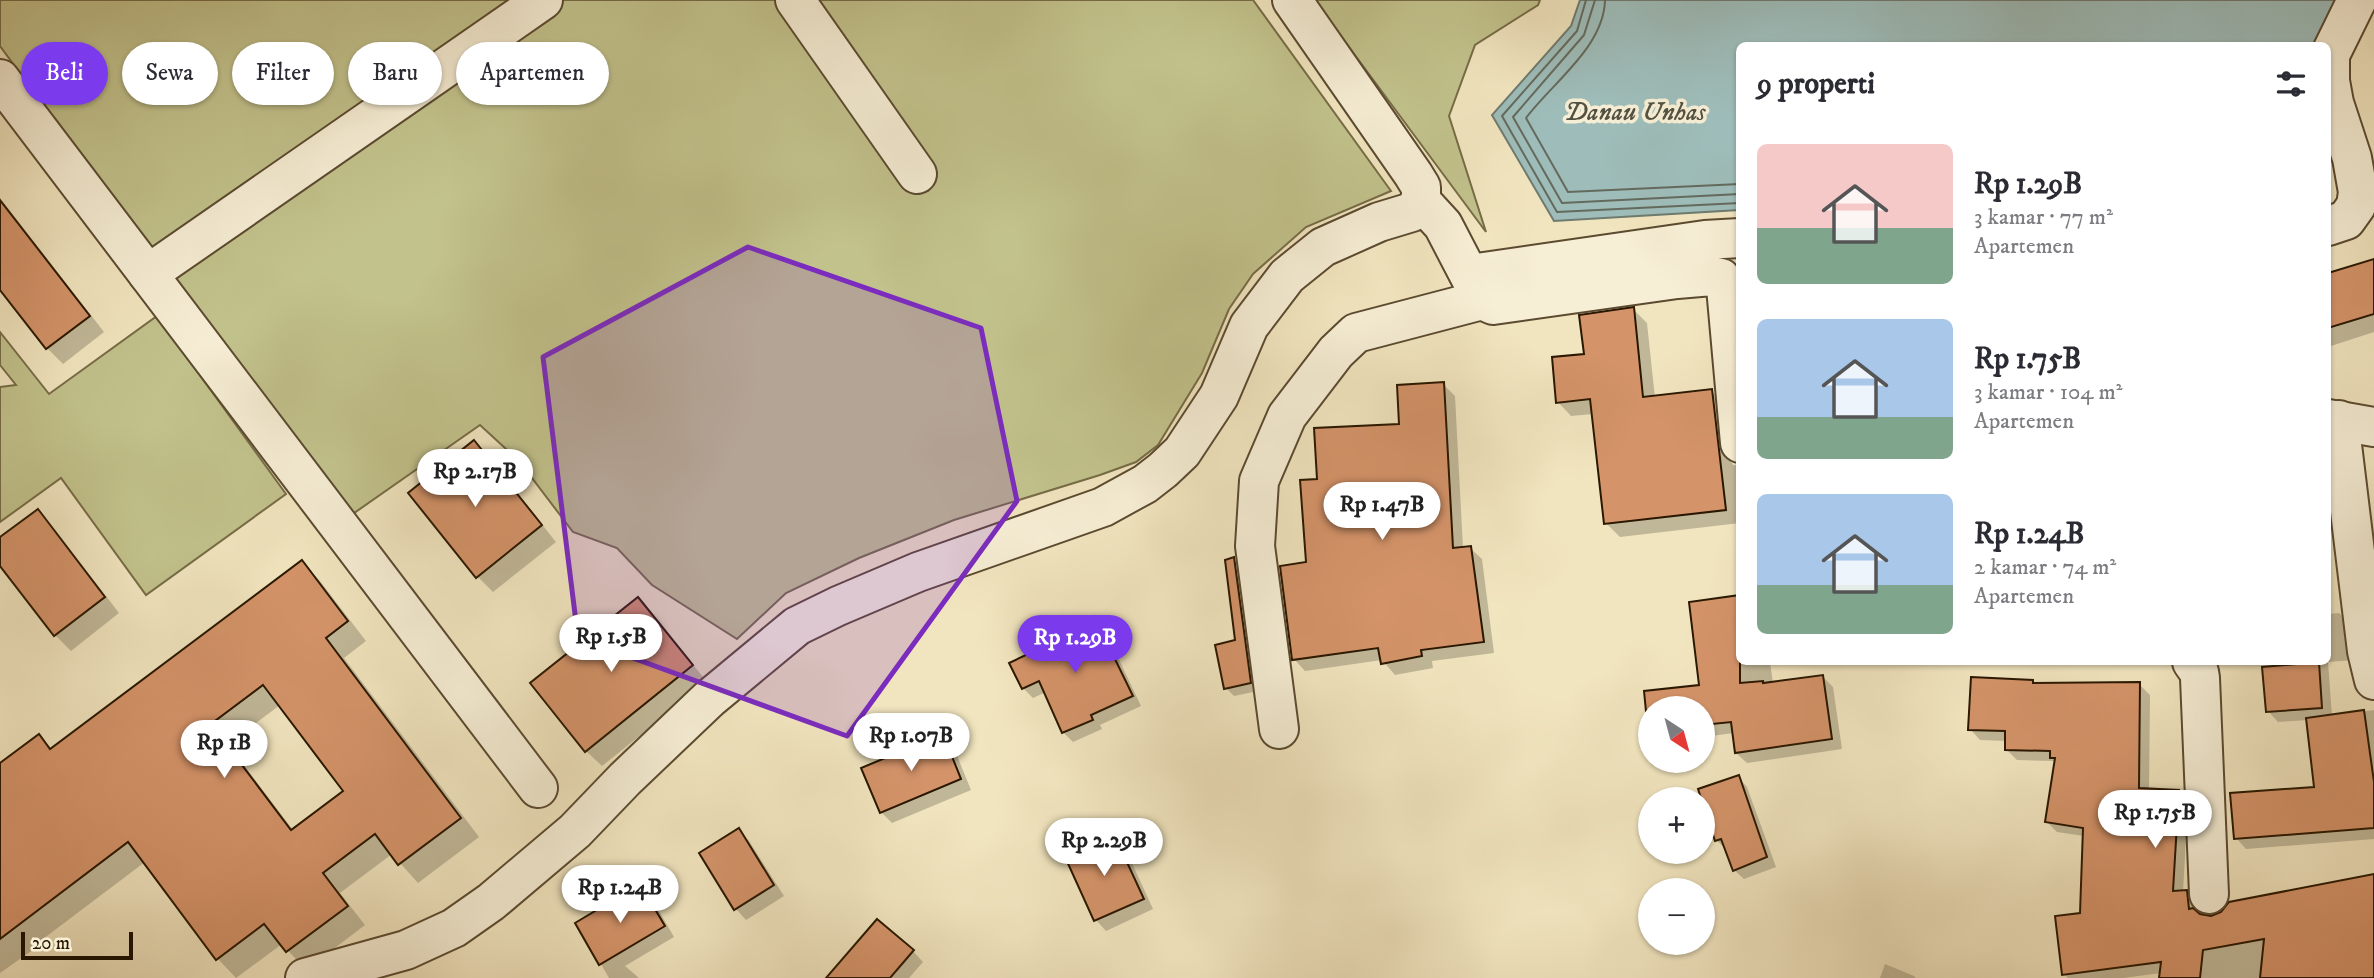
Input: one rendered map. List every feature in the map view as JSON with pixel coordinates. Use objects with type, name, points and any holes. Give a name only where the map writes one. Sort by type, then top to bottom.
[{"type":"street","points":[[148,274],[542,0]]},
{"type":"street","points":[[795,0],[917,174]]},
{"type":"street","points":[[1292,0],[1413,174],[1454,249],[1493,305],[1676,279],[1712,276],[1721,278],[1726,287],[1736,374]]},
{"type":"street","points":[[2331,53],[2356,7],[2357,0]]},
{"type":"street","points":[[0,79],[538,788]]},
{"type":"street","points":[[2331,86],[2352,158],[2358,192],[2356,206],[2346,220],[2331,225]]},
{"type":"street","points":[[305,978],[411,967],[454,928],[491,902],[575,831],[709,699],[797,626],[918,572],[1103,507],[1145,484],[1182,452],[1219,396],[1249,326],[1287,276],[1322,247],[1379,222],[1412,212],[1454,249]]},
{"type":"street","points":[[1279,729],[1255,546],[1259,481],[1287,416],[1336,352],[1454,249],[1736,238]]},
{"type":"street","points":[[2347,422],[2367,651],[2374,680]]},
{"type":"street","points":[[2194,665],[2200,678],[2209,894]]},
{"type":"highlighted area","points":[[748,247],[981,328],[1017,501],[847,736],[578,638],[543,357]]},
{"type":"green space","points":[[0,0],[1253,0],[1391,191],[1306,227],[1253,274],[1229,309],[1202,373],[1158,445],[1136,462],[954,520],[859,558],[786,593],[737,639],[652,585],[617,548],[573,532],[519,461],[480,425],[347,518],[43,105],[108,105],[108,42],[21,42],[21,75],[0,46]]},
{"type":"green space","points":[[1314,0],[1540,0],[1538,5],[1475,45],[1449,116],[1486,232]]},
{"type":"green space","points":[[157,316],[286,494],[146,595],[61,478],[0,522],[0,387],[16,385],[0,365],[0,332],[49,394]]},
{"type":"water","name":"Danau Unhas","points":[[1580,0],[2344,0],[2319,42],[1736,42],[1736,210],[1554,221],[1492,115],[1571,26]]},
{"type":"building","points":[[0,200],[90,316],[46,349],[0,290]]},
{"type":"building","points":[[2374,259],[2374,314],[2331,327],[2331,272]]},
{"type":"building","points":[[1634,307],[1643,397],[1712,389],[1726,510],[1604,524],[1590,399],[1556,403],[1552,357],[1584,354],[1579,315]]},
{"type":"building","points":[[1444,382],[1453,548],[1471,546],[1484,642],[1421,650],[1422,656],[1381,664],[1378,648],[1292,660],[1280,566],[1306,562],[1300,480],[1317,479],[1314,428],[1399,424],[1397,385]]},
{"type":"building","points":[[474,440],[542,525],[476,578],[408,493]]},
{"type":"building","points":[[38,509],[105,597],[54,636],[0,566],[0,537]]},
{"type":"building","points":[[1234,557],[1251,683],[1224,689],[1215,645],[1235,640],[1225,560]]},
{"type":"building","points":[[302,560],[348,621],[326,638],[461,818],[398,865],[375,834],[323,873],[348,906],[286,952],[264,924],[216,960],[128,842],[0,939],[0,763],[39,734],[50,749]],"holes":[[[263,685],[343,791],[291,830],[211,724]]]},
{"type":"building","points":[[1736,596],[1736,665],[1740,665],[1740,683],[1763,683],[1823,675],[1832,739],[1735,753],[1731,722],[1715,724],[1715,696],[1644,696],[1644,691],[1699,685],[1689,602]]},
{"type":"building","points":[[638,597],[693,665],[585,752],[530,683]]},
{"type":"building","points":[[1094,616],[1133,696],[1091,715],[1093,720],[1062,733],[1039,681],[1022,689],[1009,663],[1058,640],[1055,635]]},
{"type":"building","points":[[2319,665],[2322,708],[2266,712],[2262,667]]},
{"type":"building","points":[[1971,677],[2033,680],[2033,683],[2140,682],[2139,788],[2179,790],[2173,891],[2187,890],[2189,909],[2193,908],[2200,914],[2211,916],[2221,912],[2229,902],[2374,874],[2374,978],[2260,978],[2264,939],[2203,950],[2200,978],[2159,978],[2161,962],[2062,975],[2055,916],[2080,913],[2083,828],[2045,822],[2055,758],[2050,758],[2050,751],[2005,750],[2005,731],[1968,730]]},
{"type":"building","points":[[2364,710],[2374,782],[2374,828],[2234,839],[2230,793],[2314,787],[2306,718]]},
{"type":"building","points":[[943,734],[961,779],[880,813],[861,768]]},
{"type":"building","points":[[1739,775],[1767,857],[1733,871],[1721,839],[1715,841],[1715,787],[1704,787]]},
{"type":"building","points":[[739,828],[774,885],[734,910],[699,853]]},
{"type":"building","points":[[1114,834],[1144,899],[1094,921],[1065,857]]},
{"type":"building","points":[[640,884],[665,926],[599,965],[575,923]]},
{"type":"building","points":[[877,919],[914,950],[890,978],[826,978]]}]
